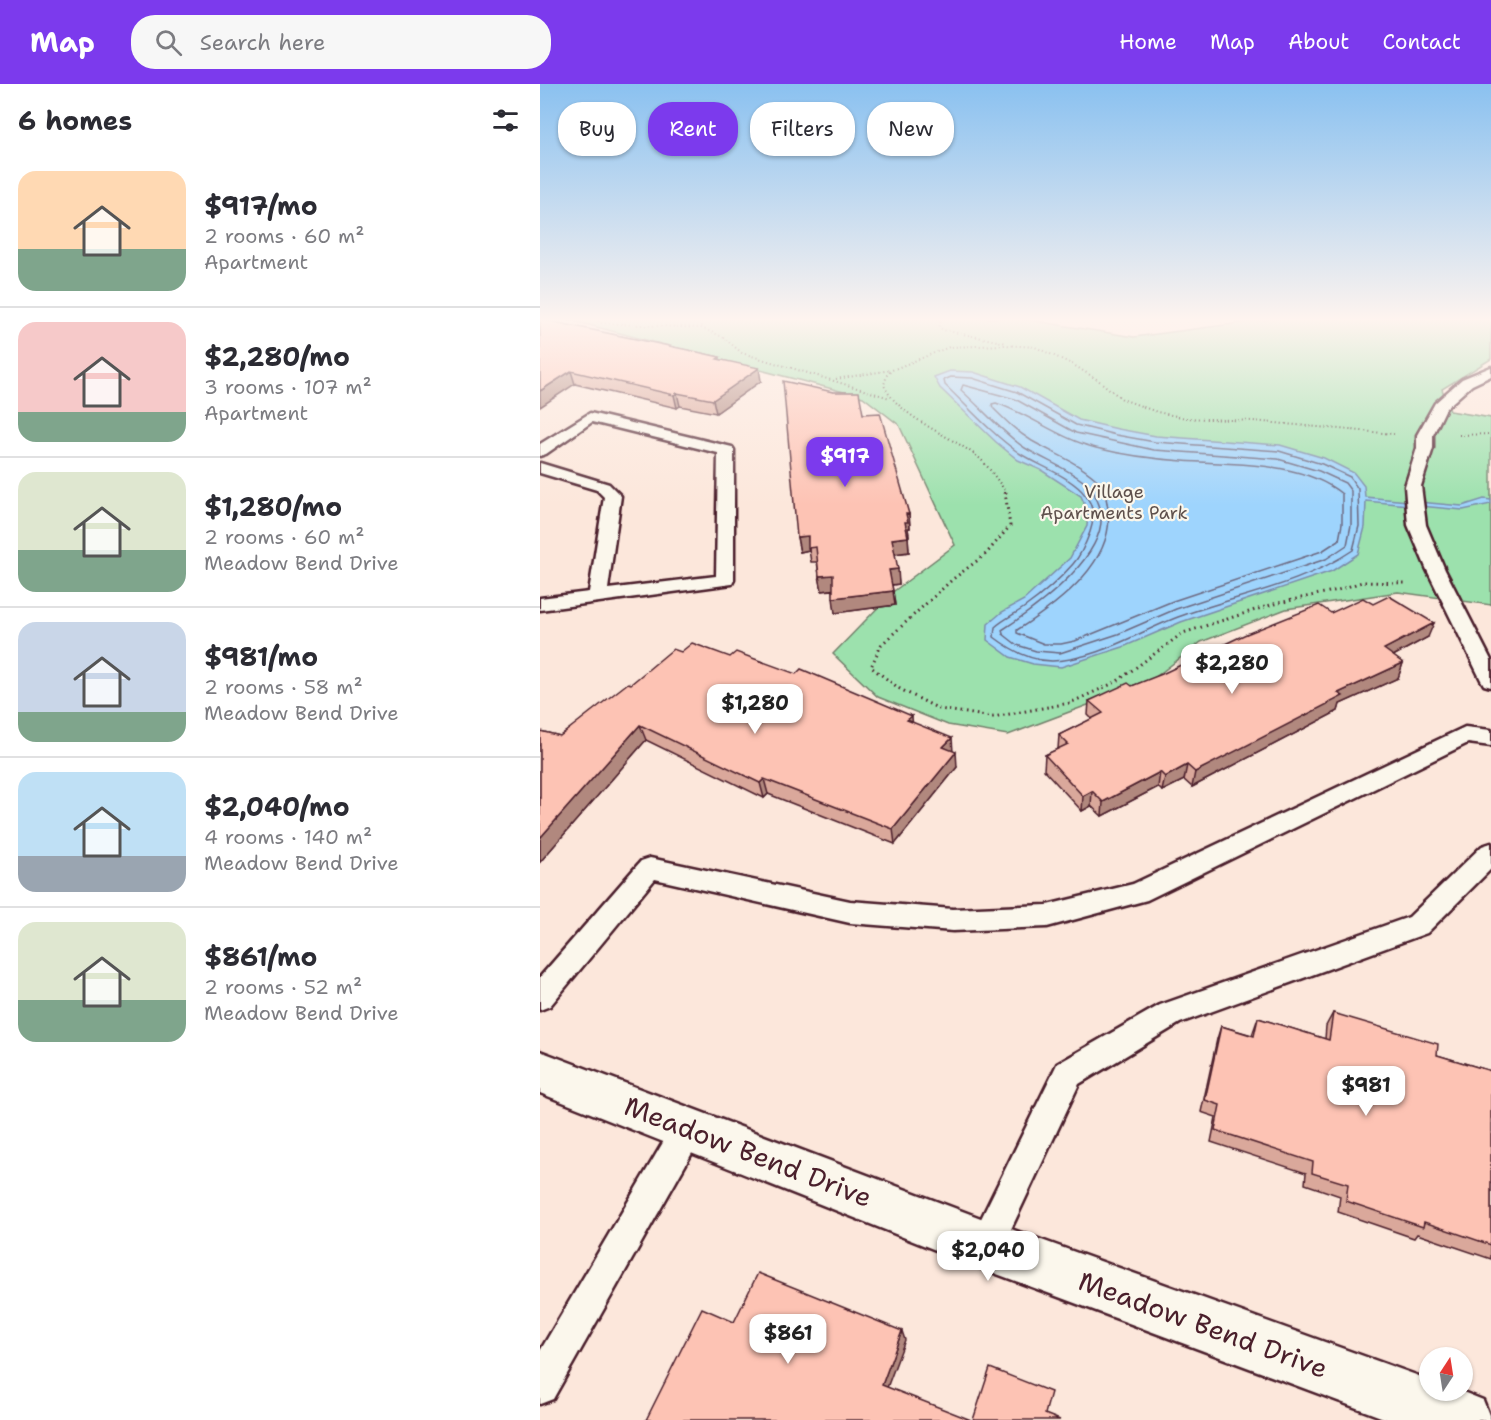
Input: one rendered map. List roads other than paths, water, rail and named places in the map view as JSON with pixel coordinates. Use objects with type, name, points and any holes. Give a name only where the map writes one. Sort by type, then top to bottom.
[{"type":"street","name":"Meadow Bend Drive","points":[[540,1072],[986,1245],[1463,1420]]},
{"type":"lane","points":[[1471,380],[1440,406],[1425,435],[1425,448],[1413,486],[1417,525],[1436,570],[1491,680]]},
{"type":"lane","points":[[540,451],[590,417],[726,450],[725,580],[540,604]]},
{"type":"lane","points":[[540,468],[603,487],[613,496],[598,596]]},
{"type":"lane","points":[[540,997],[650,868],[850,912],[953,920],[1047,916],[1138,893],[1465,735],[1491,738]]},
{"type":"lane","points":[[986,1245],[1068,1074],[1170,1014],[1418,926],[1491,853]]},
{"type":"lane","points":[[540,1386],[689,1128]]},
{"type":"water","points":[[936,380],[999,380],[1020,387],[1079,420],[1156,436],[1280,445],[1324,458],[1354,473],[1364,486],[1365,497],[1462,506],[1484,499],[1491,500],[1491,504],[1463,510],[1366,501],[1365,527],[1358,554],[1332,571],[1181,622],[1123,647],[1061,667],[1033,664],[1010,657],[987,640],[988,624],[1002,612],[1024,600],[1070,558],[1087,526],[1088,512],[1081,496],[1041,470],[1018,460],[940,388]]},
{"type":"park label","name":"Village Apartments Park","points":[[1114,502]]}]
